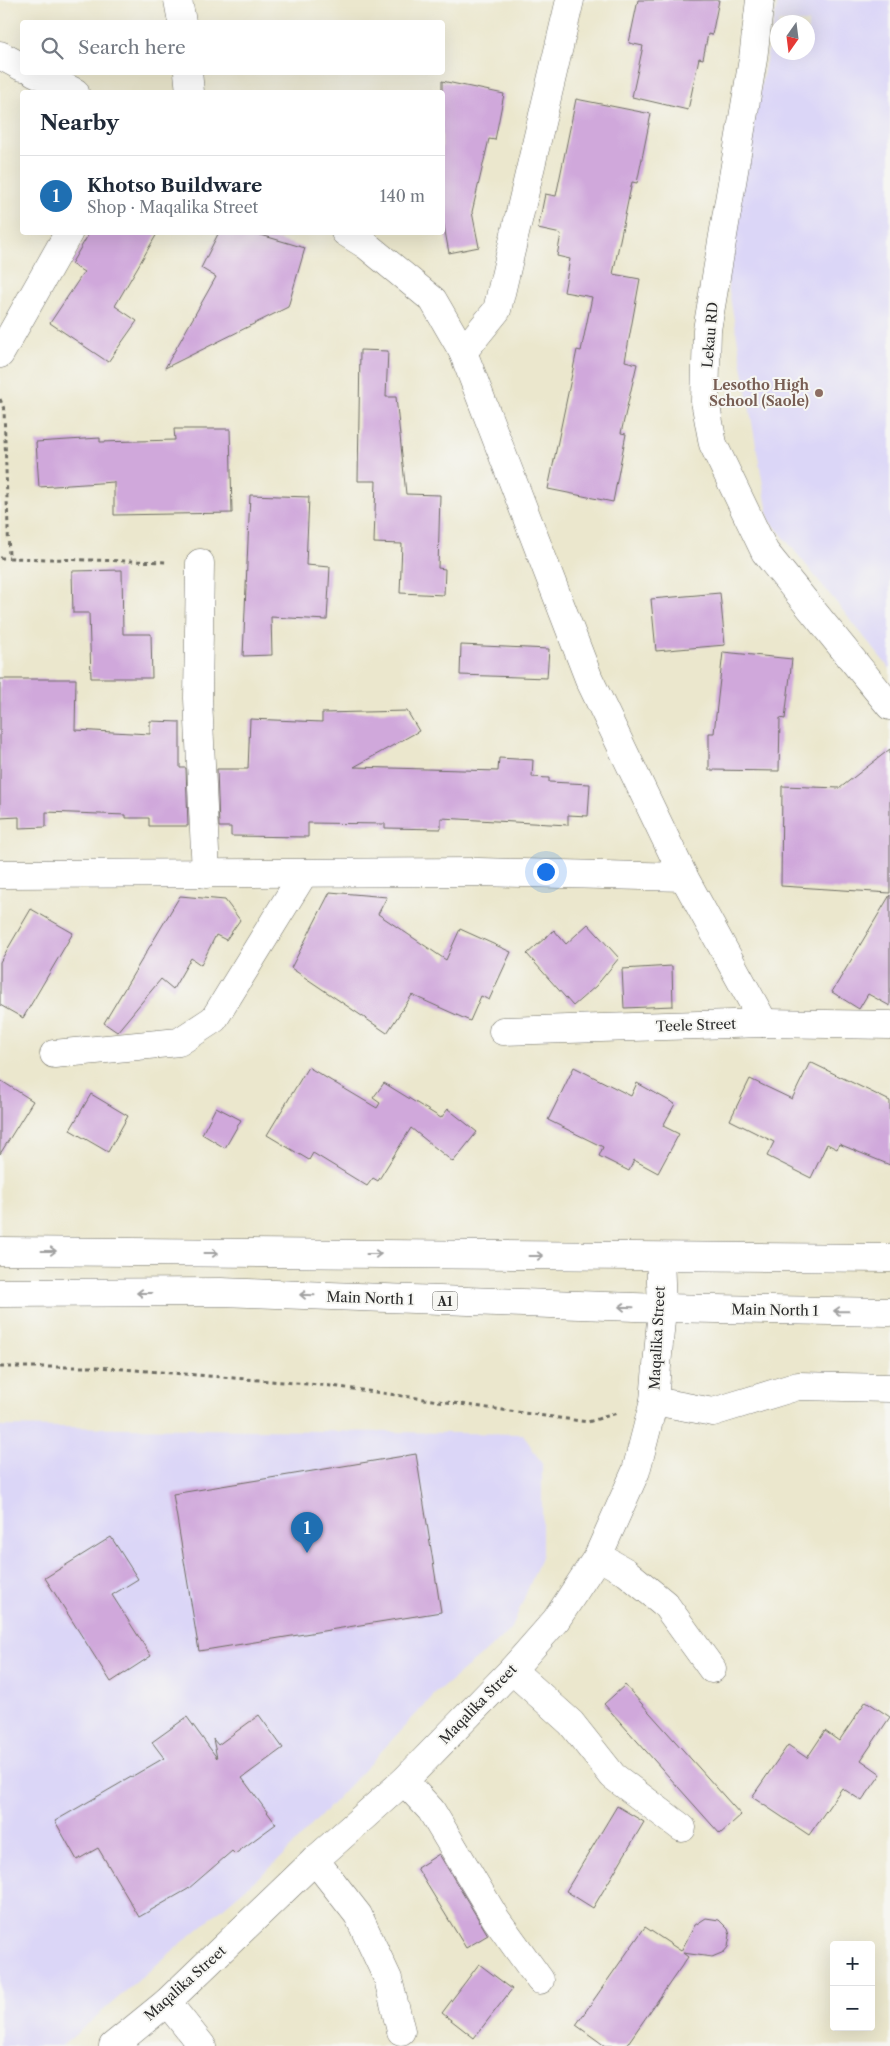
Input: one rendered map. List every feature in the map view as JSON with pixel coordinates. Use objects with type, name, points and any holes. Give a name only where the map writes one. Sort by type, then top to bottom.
[{"type":"street","points":[[178,0],[182,20]]},
{"type":"street","points":[[463,352],[497,310],[570,0]]},
{"type":"street","name":"Lekau RD","points":[[760,0],[753,59],[708,330],[705,401],[714,444],[765,552],[890,706]]},
{"type":"street","points":[[0,55],[20,65]]},
{"type":"street","points":[[40,75],[71,90]]},
{"type":"street","points":[[188,75],[190,90]]},
{"type":"street","points":[[0,354],[68,235]]},
{"type":"street","points":[[349,235],[366,245],[433,300],[463,352],[589,680],[684,877],[764,1023]]},
{"type":"street","points":[[200,563],[198,698],[206,874]]},
{"type":"street","points":[[0,874],[479,872],[684,877]]},
{"type":"street","points":[[54,1054],[178,1042],[214,1019],[304,873]]},
{"type":"street","name":"Teele Street","points":[[503,1031],[764,1023],[890,1025]]},
{"type":"street","points":[[0,1251],[890,1258]]},
{"type":"street","name":"Maqalika Street","points":[[112,2046],[167,2002],[315,1860],[404,1781],[512,1670],[556,1620],[598,1556],[636,1471],[654,1401],[662,1308],[660,1257]]},
{"type":"street","name":"Main North 1","points":[[0,1293],[221,1292],[662,1308],[890,1312]]},
{"type":"street","points":[[654,1401],[713,1412],[798,1386],[890,1388]]},
{"type":"street","points":[[598,1556],[626,1572],[665,1604],[712,1669]]},
{"type":"street","points":[[512,1670],[571,1722],[614,1776],[682,1828]]},
{"type":"street","points":[[404,1781],[431,1810],[496,1919],[540,1980]]},
{"type":"street","points":[[315,1860],[358,1915],[388,1979],[401,2032]]},
{"type":"street","points":[[167,2002],[202,2046]]},
{"type":"path","points":[[0,399],[4,409],[9,558]]},
{"type":"path","points":[[0,558],[200,563]]},
{"type":"path","points":[[0,1367],[98,1367],[332,1386],[588,1422],[654,1401]]},
{"type":"shaded area","name":"Lesotho High School (Saole)","points":[[778,0],[890,0],[890,669],[769,519],[725,268],[770,40],[770,60],[815,60],[815,15],[775,15]]},
{"type":"shaded area","points":[[0,1426],[523,1434],[542,1464],[542,1555],[511,1630],[435,1694],[282,1857],[62,2046],[0,2046]]},
{"type":"building","points":[[638,0],[719,0],[712,35],[708,34],[703,59],[699,58],[688,110],[632,97],[643,46],[629,43]]},
{"type":"building","points":[[442,81],[504,94],[495,140],[489,139],[472,212],[479,247],[449,253],[445,231],[445,90],[442,90]]},
{"type":"building","points":[[576,99],[651,114],[637,183],[632,182],[613,274],[640,279],[625,361],[637,364],[621,433],[626,434],[613,502],[548,489],[577,350],[581,351],[592,297],[564,292],[570,259],[557,256],[561,234],[538,229],[545,194],[556,196]]},
{"type":"building","points":[[88,235],[156,235],[115,306],[137,321],[108,362],[50,323],[84,272],[71,264]]},
{"type":"building","points":[[218,235],[261,235],[305,248],[288,307],[165,368],[216,277],[201,268]]},
{"type":"building","points":[[360,350],[388,351],[386,397],[396,397],[406,494],[440,495],[438,568],[445,569],[444,595],[400,593],[402,544],[374,543],[376,481],[358,481]]},
{"type":"building","points":[[174,429],[230,429],[232,513],[114,515],[114,482],[39,487],[36,442],[100,438],[100,442],[175,440]]},
{"type":"building","points":[[250,495],[309,497],[306,565],[330,567],[327,620],[271,617],[272,655],[243,656]]},
{"type":"building","points":[[122,570],[123,634],[151,634],[152,678],[91,678],[89,613],[73,613],[72,571]]},
{"type":"building","points":[[720,593],[725,645],[656,651],[651,599]]},
{"type":"building","points":[[461,645],[549,649],[547,678],[460,675]]},
{"type":"building","points":[[723,652],[792,659],[785,719],[780,718],[779,771],[709,770],[709,733],[714,733]]},
{"type":"building","points":[[0,679],[76,679],[75,730],[150,734],[150,721],[180,722],[180,768],[186,768],[188,826],[149,826],[149,818],[126,818],[126,815],[46,812],[46,827],[19,828],[19,817],[0,818]]},
{"type":"building","points":[[407,711],[419,731],[354,767],[498,771],[499,758],[533,760],[532,777],[549,778],[549,782],[590,784],[588,816],[568,815],[568,825],[441,818],[441,829],[385,828],[385,824],[308,823],[308,837],[231,836],[231,827],[219,827],[217,769],[248,769],[250,719],[322,722],[322,713]]},
{"type":"building","points":[[890,749],[890,893],[781,886],[782,786],[840,788]]},
{"type":"building","points":[[330,892],[387,897],[378,914],[446,960],[460,929],[511,952],[489,1000],[481,996],[470,1021],[412,995],[387,1033],[291,968]]},
{"type":"building","points":[[890,895],[890,1006],[868,994],[859,1009],[832,992]]},
{"type":"building","points":[[180,896],[225,900],[240,920],[226,940],[216,935],[201,965],[191,958],[173,989],[161,979],[117,1032],[104,1023]]},
{"type":"building","points":[[31,909],[73,933],[23,1018],[0,1005],[0,962]]},
{"type":"building","points":[[588,924],[619,958],[596,986],[573,1006],[527,954],[554,930],[566,944]]},
{"type":"building","points":[[672,966],[673,1006],[624,1008],[622,969]]},
{"type":"building","points":[[810,1062],[890,1101],[890,1165],[839,1144],[837,1149],[827,1144],[811,1178],[767,1156],[774,1142],[730,1120],[750,1079],[792,1099]]},
{"type":"building","points":[[308,1067],[377,1108],[380,1103],[373,1098],[384,1083],[441,1118],[448,1109],[477,1132],[453,1162],[411,1128],[378,1181],[373,1178],[367,1186],[313,1153],[309,1160],[267,1135]]},
{"type":"building","points":[[574,1067],[631,1096],[637,1083],[675,1104],[663,1126],[679,1134],[658,1173],[634,1160],[629,1171],[599,1156],[603,1147],[548,1120]]},
{"type":"building","points":[[0,1080],[33,1101],[0,1154]]},
{"type":"building","points":[[91,1094],[128,1116],[108,1152],[70,1130]]},
{"type":"building","points":[[216,1107],[241,1120],[225,1148],[202,1134]]},
{"type":"building","points":[[416,1454],[441,1612],[199,1651],[173,1494]]},
{"type":"building","points":[[111,1537],[138,1579],[112,1595],[151,1656],[111,1682],[45,1578]]},
{"type":"building","points":[[625,1685],[741,1815],[720,1834],[604,1704]]},
{"type":"building","points":[[866,1701],[890,1717],[861,1760],[881,1774],[862,1801],[842,1788],[809,1835],[752,1797],[788,1745],[807,1758],[825,1731],[839,1741]]},
{"type":"building","points":[[259,1715],[283,1748],[242,1778],[276,1824],[235,1854],[232,1851],[188,1889],[139,1917],[98,1848],[77,1860],[55,1821],[164,1758],[152,1742],[187,1717],[217,1758],[213,1739],[218,1745]]},
{"type":"building","points":[[617,1806],[644,1822],[593,1908],[566,1891]]},
{"type":"building","points":[[439,1854],[488,1935],[466,1948],[417,1868]]},
{"type":"building","points":[[706,1918],[719,1920],[728,1929],[730,1935],[728,1947],[724,1952],[712,1957],[683,1953],[688,1957],[626,2046],[605,2046],[576,2025],[645,1927],[681,1951],[695,1925]]},
{"type":"building","points":[[479,1964],[512,1989],[474,2038],[442,2013]]},
{"type":"place","name":"Lesotho High School (Saole)","points":[[819,393]]},
{"type":"place","name":"Khotso Buildware","points":[[307,1553]]}]
